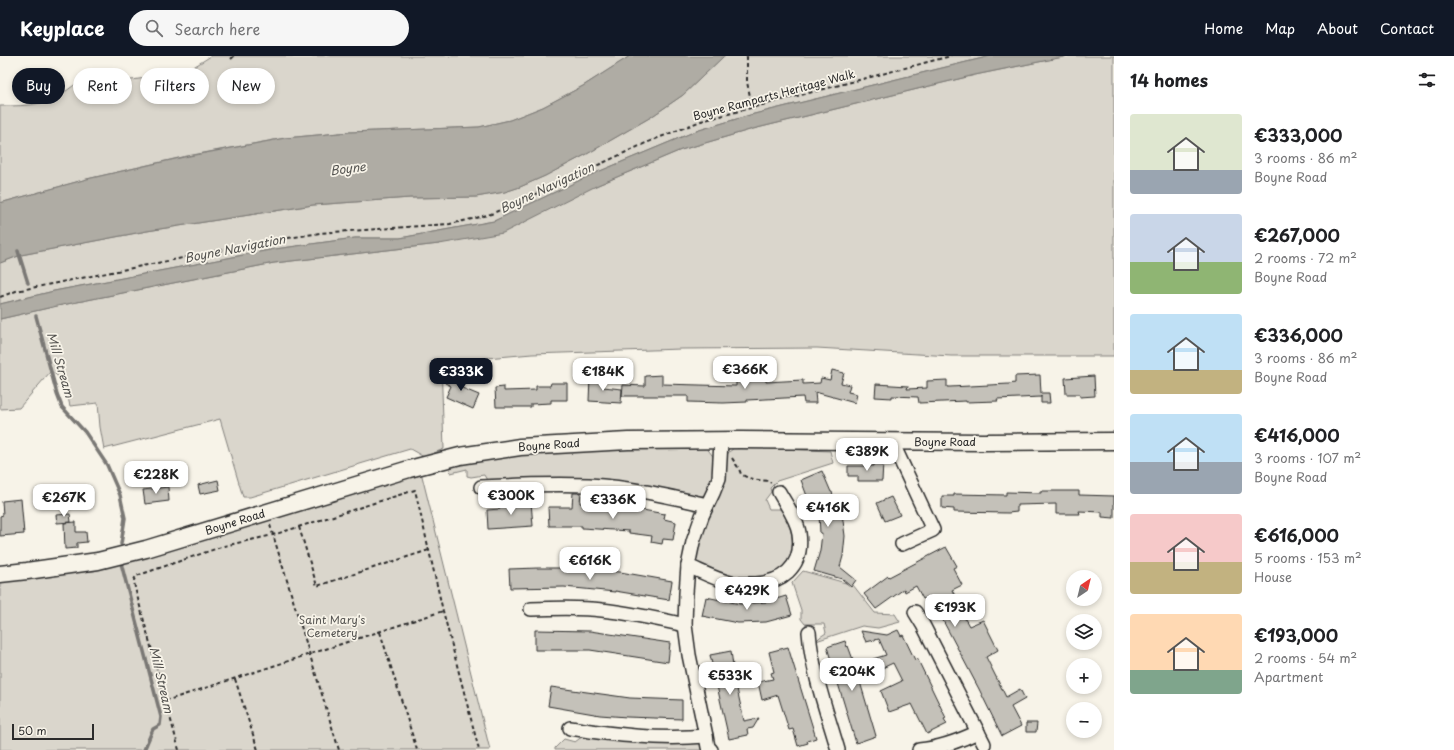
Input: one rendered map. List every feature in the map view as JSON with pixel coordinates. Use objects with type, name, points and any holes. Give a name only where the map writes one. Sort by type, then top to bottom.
[{"type":"street","name":"Boyne Road","points":[[0,574],[98,561],[409,469],[460,456],[520,447],[628,441],[721,446],[892,442],[1114,441]]},
{"type":"street","points":[[892,442],[933,530],[902,544]]},
{"type":"street","points":[[711,750],[708,747],[689,655],[685,626],[688,566],[693,542],[718,478],[721,446]]},
{"type":"street","points":[[481,487],[551,485],[590,486],[623,489],[707,505]]},
{"type":"street","points":[[688,566],[732,583],[759,584],[773,581],[784,576],[792,568],[800,545],[799,532],[795,520],[779,492]]},
{"type":"street","points":[[531,609],[601,609],[635,614],[685,626]]},
{"type":"street","points":[[915,612],[981,738],[919,750]]},
{"type":"street","points":[[809,632],[810,650],[838,750]]},
{"type":"street","points":[[570,728],[628,736],[668,738],[706,736]]},
{"type":"path","points":[[231,59],[234,56]]},
{"type":"path","points":[[746,56],[747,82],[752,107]]},
{"type":"path","name":"Boyne Ramparts Heritage Walk","points":[[0,296],[263,242],[320,233],[450,224],[472,219],[491,214],[623,153],[676,130],[702,121],[951,56]]},
{"type":"path","points":[[721,446],[734,460],[741,474],[755,481],[769,481],[779,492]]},
{"type":"path","points":[[179,750],[135,588],[134,580],[136,576],[224,546],[273,535],[415,490],[443,611],[479,750]]},
{"type":"path","points":[[266,512],[340,750]]},
{"type":"path","points":[[299,527],[318,586],[429,550]]},
{"type":"path","points":[[165,701],[443,611]]},
{"type":"path","points":[[380,632],[417,750]]},
{"type":"path","points":[[235,679],[258,750]]},
{"type":"green space","points":[[211,56],[630,56],[583,86],[543,107],[510,120],[479,127],[350,132],[285,138],[187,156],[87,179],[0,203],[0,106],[65,104],[65,92],[73,86],[73,104],[132,104],[132,80],[140,79],[140,104],[209,104],[209,68],[192,68]]},
{"type":"green space","points":[[724,56],[991,56],[750,115],[696,131],[593,174],[494,221],[400,238],[355,238],[275,249],[54,291],[0,304],[0,263],[21,255],[147,231],[313,205],[410,198],[476,197],[504,192],[520,187],[587,154],[651,117],[683,95]]},
{"type":"green space","points":[[1068,56],[1114,56],[1114,356],[951,356],[817,348],[681,349],[532,354],[441,362],[444,449],[424,457],[410,449],[250,497],[243,497],[220,419],[104,449],[98,403],[70,406],[64,381],[51,371],[19,408],[0,409],[0,319],[57,306],[274,263],[439,244],[598,185],[681,150],[753,129],[975,75]]},
{"type":"green space","points":[[706,447],[715,459],[713,480],[706,495],[701,496],[488,482],[484,475],[471,477],[467,476],[467,469],[451,473],[449,465],[521,450]]},
{"type":"green space","points":[[735,447],[830,451],[833,463],[777,481],[770,488],[771,492],[765,500],[769,509],[779,509],[784,511],[791,531],[794,549],[790,559],[778,574],[754,579],[735,579],[698,564],[695,558],[728,453]]},
{"type":"green space","name":"Saint Mary's Cemetery","points":[[421,472],[490,750],[0,750],[0,581],[60,573],[94,571]]},
{"type":"green space","points":[[803,571],[853,585],[875,613],[895,614],[900,622],[878,628],[862,626],[816,641],[826,633],[824,624],[805,624],[801,619],[801,610],[792,583]]},
{"type":"green space","points":[[583,736],[704,739],[708,750],[555,750],[555,748],[564,739],[575,742]]},
{"type":"water","name":"Boyne","points":[[630,56],[724,56],[683,95],[651,117],[587,154],[545,176],[505,192],[476,197],[410,198],[313,205],[147,231],[21,255],[0,263],[0,203],[87,179],[184,157],[285,138],[350,132],[479,127],[510,120],[543,107],[583,86]]},
{"type":"water","points":[[991,56],[1068,56],[975,75],[753,129],[681,150],[598,185],[503,233],[439,244],[274,263],[57,306],[0,319],[0,304],[54,291],[275,249],[355,238],[400,238],[494,221],[593,174],[696,131],[750,115]]},
{"type":"building","points":[[832,370],[844,373],[841,383],[850,385],[848,392],[857,394],[855,403],[815,392],[816,403],[804,403],[803,397],[723,403],[688,402],[688,396],[622,396],[623,385],[645,386],[645,376],[662,375],[662,384],[736,386],[736,377],[766,376],[766,382],[803,380],[803,384],[820,383],[821,378],[830,380]]},
{"type":"building","points":[[450,373],[465,380],[462,388],[479,395],[473,409],[446,397],[451,386],[445,383]]},
{"type":"building","points":[[1040,375],[1041,393],[1049,393],[1050,403],[1041,403],[1041,397],[997,399],[998,401],[919,403],[918,397],[875,397],[876,384],[908,386],[907,389],[927,388],[927,381],[947,380],[947,387],[1009,384],[1015,383],[1015,376]]},
{"type":"building","points":[[1094,376],[1095,396],[1080,397],[1080,394],[1066,394],[1065,378]]},
{"type":"building","points":[[590,377],[604,378],[603,387],[622,389],[621,403],[589,401]]},
{"type":"building","points":[[551,383],[567,383],[567,400],[551,400],[551,403],[531,404],[531,407],[496,407],[495,388],[504,387],[504,391],[536,390],[536,386],[550,386]]},
{"type":"building","points":[[874,462],[883,462],[882,481],[858,481],[858,476],[848,476],[848,466],[874,466]]},
{"type":"building","points":[[822,471],[832,492],[838,514],[842,513],[845,536],[843,556],[840,567],[856,580],[851,587],[842,579],[814,571],[820,551],[822,533],[820,533],[819,514],[815,515],[809,496],[807,496],[801,480]]},
{"type":"building","points":[[218,480],[220,490],[200,494],[198,485]]},
{"type":"building","points":[[168,487],[169,501],[145,504],[143,490]]},
{"type":"building","points":[[1041,491],[1079,491],[1079,495],[1114,496],[1114,518],[1102,517],[1102,512],[1079,511],[1080,514],[1056,514],[1056,504],[1017,505],[1017,512],[1008,513],[954,512],[954,509],[942,508],[942,496],[954,496],[954,494],[1006,495],[1006,492],[1041,493]]},
{"type":"building","points":[[573,493],[581,493],[580,503],[603,504],[603,510],[620,512],[620,506],[665,514],[664,519],[676,522],[673,540],[663,539],[662,544],[651,542],[652,536],[629,533],[629,531],[582,528],[582,526],[549,526],[548,507],[572,507]]},
{"type":"building","points":[[891,497],[900,515],[885,521],[877,503]]},
{"type":"building","points":[[21,499],[24,534],[0,536],[0,516],[3,515],[2,501]]},
{"type":"building","points":[[531,502],[533,526],[488,529],[487,510],[500,509],[499,504]]},
{"type":"building","points":[[70,514],[71,522],[57,523],[56,515]]},
{"type":"building","points":[[76,522],[76,532],[86,532],[87,542],[77,543],[77,548],[65,549],[64,523]]},
{"type":"building","points":[[946,547],[957,566],[953,568],[962,585],[952,590],[958,602],[956,603],[969,626],[983,620],[998,650],[986,657],[1006,697],[1020,689],[1025,699],[1011,707],[1021,726],[1002,736],[930,596],[923,599],[916,586],[905,592],[904,589],[876,609],[864,594],[888,576],[889,577]]},
{"type":"building","points":[[564,568],[620,572],[672,581],[669,600],[615,591],[564,587],[510,588],[509,569]]},
{"type":"building","points":[[786,596],[792,615],[766,622],[738,623],[702,616],[706,597],[740,604],[766,602]]},
{"type":"building","points":[[535,630],[590,631],[670,643],[668,662],[590,650],[535,650]]},
{"type":"building","points":[[898,630],[901,636],[903,635],[915,660],[917,658],[946,718],[944,719],[947,724],[927,734],[912,704],[889,712],[881,691],[902,681],[893,663],[878,670],[873,659],[886,655],[879,639],[866,642],[861,631],[887,635]]},
{"type":"building","points":[[845,641],[855,665],[876,736],[856,743],[827,647]]},
{"type":"building","points":[[788,647],[816,738],[807,741],[808,743],[798,746],[793,729],[789,730],[778,695],[762,700],[758,682],[773,679],[771,673],[774,672],[769,652]]},
{"type":"building","points":[[731,651],[732,666],[744,721],[759,718],[753,728],[747,729],[748,735],[729,739],[710,655]]},
{"type":"building","points":[[551,687],[630,698],[682,700],[682,719],[600,715],[548,706]]},
{"type":"building","points":[[1026,723],[1037,723],[1036,732],[1026,732]]},
{"type":"waterway","name":"Mill Stream","points":[[18,251],[28,283]]},
{"type":"waterway","name":"Mill Stream","points":[[36,316],[57,394],[62,407],[85,432],[107,465],[120,495],[125,518],[121,544]]},
{"type":"waterway","name":"Mill Stream","points":[[121,563],[161,717],[160,725],[153,729],[144,750]]},
{"type":"water label","name":"Boyne Navigation","points":[[547,188]]},
{"type":"water label","name":"Boyne Navigation","points":[[235,249]]}]
